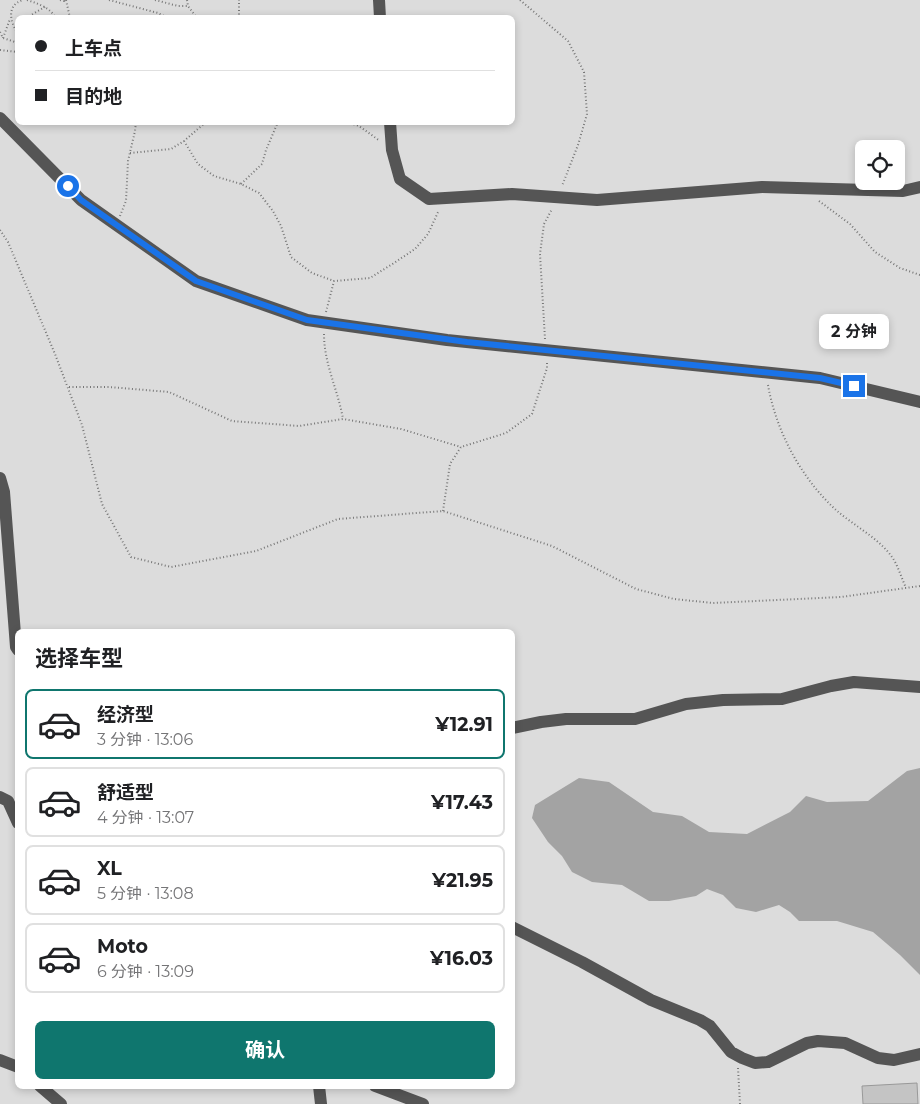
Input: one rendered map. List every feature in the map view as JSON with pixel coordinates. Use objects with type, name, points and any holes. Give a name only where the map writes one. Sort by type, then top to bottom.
[{"type":"street","points":[[379,0],[380,15]]},
{"type":"street","points":[[0,118],[81,200],[196,281],[307,320],[447,340],[820,378],[920,402]]},
{"type":"street","points":[[390,125],[392,150],[400,179],[429,199],[512,194],[596,200],[762,187],[903,191],[920,187]]},
{"type":"street","points":[[0,478],[4,492],[15,634]]},
{"type":"street","points":[[515,727],[566,719],[635,719],[686,704],[723,700],[782,699],[854,682],[920,687]]},
{"type":"street","points":[[0,796],[8,801],[15,817]]},
{"type":"street","points":[[515,928],[582,962],[651,1000],[700,1020],[710,1026],[731,1052],[755,1062],[768,1062],[807,1042],[818,1041],[845,1042],[878,1058],[894,1060],[920,1054]]},
{"type":"street","points":[[0,1060],[15,1066]]},
{"type":"street","points":[[44,1089],[61,1104]]},
{"type":"street","points":[[319,1089],[321,1104]]},
{"type":"street","points":[[383,1089],[423,1104]]},
{"type":"path","points":[[4,38],[12,10],[20,1],[25,0],[45,7],[54,15]]},
{"type":"path","points":[[60,0],[65,0],[69,15]]},
{"type":"path","points":[[109,0],[158,12],[163,15]]},
{"type":"path","points":[[155,0],[178,6],[188,6]]},
{"type":"path","points":[[187,0],[188,6],[195,15]]},
{"type":"path","points":[[239,0],[239,15]]},
{"type":"path","points":[[68,387],[108,387],[169,392],[232,421],[299,426],[343,419],[401,429],[461,447],[506,433],[532,414],[547,368],[540,254],[544,224],[558,198],[578,145],[587,114],[584,72],[568,41],[520,0]]},
{"type":"path","points":[[31,15],[45,7]]},
{"type":"path","points":[[10,19],[15,28]]},
{"type":"path","points":[[0,32],[4,38],[15,42]]},
{"type":"path","points":[[0,50],[15,52]]},
{"type":"path","points":[[117,225],[126,201],[128,162],[136,125]]},
{"type":"path","points":[[130,153],[171,149],[184,141],[203,125]]},
{"type":"path","points":[[241,184],[262,164],[277,125]]},
{"type":"path","points":[[357,125],[392,150]]},
{"type":"path","points":[[184,141],[198,164],[214,176],[241,184],[259,193],[273,211],[281,226],[291,257],[312,273],[334,281],[370,278],[415,249],[428,234],[445,198]]},
{"type":"path","points":[[815,199],[850,224],[875,252],[900,268],[920,275]]},
{"type":"path","points":[[0,230],[8,242],[68,387],[82,425],[102,504],[131,557],[170,567],[256,551],[338,519],[443,511],[552,546],[636,589],[674,600],[713,603],[840,597],[920,586]]},
{"type":"path","points":[[334,281],[324,322],[324,338],[328,367],[340,398],[343,419]]},
{"type":"path","points":[[766,372],[770,400],[783,434],[805,476],[836,510],[870,535],[893,558],[906,588]]},
{"type":"path","points":[[443,511],[450,464],[461,447]]},
{"type":"path","points":[[737,1056],[740,1104]]},
{"type":"shaded area","points":[[0,0],[920,0],[920,1104],[0,1104]]},
{"type":"shaded area","points":[[920,768],[920,975],[873,932],[837,921],[799,921],[779,905],[756,912],[736,908],[723,895],[707,889],[696,896],[669,901],[649,901],[622,885],[592,882],[572,872],[532,818],[535,805],[579,778],[609,782],[653,812],[682,816],[709,832],[747,834],[790,812],[806,796],[827,802],[868,801],[907,771]]},
{"type":"building","points":[[917,1083],[918,1104],[863,1104],[862,1086]]},
{"type":"route","points":[[68,186],[81,200],[196,281],[307,320],[447,340],[820,378],[854,386]]}]
